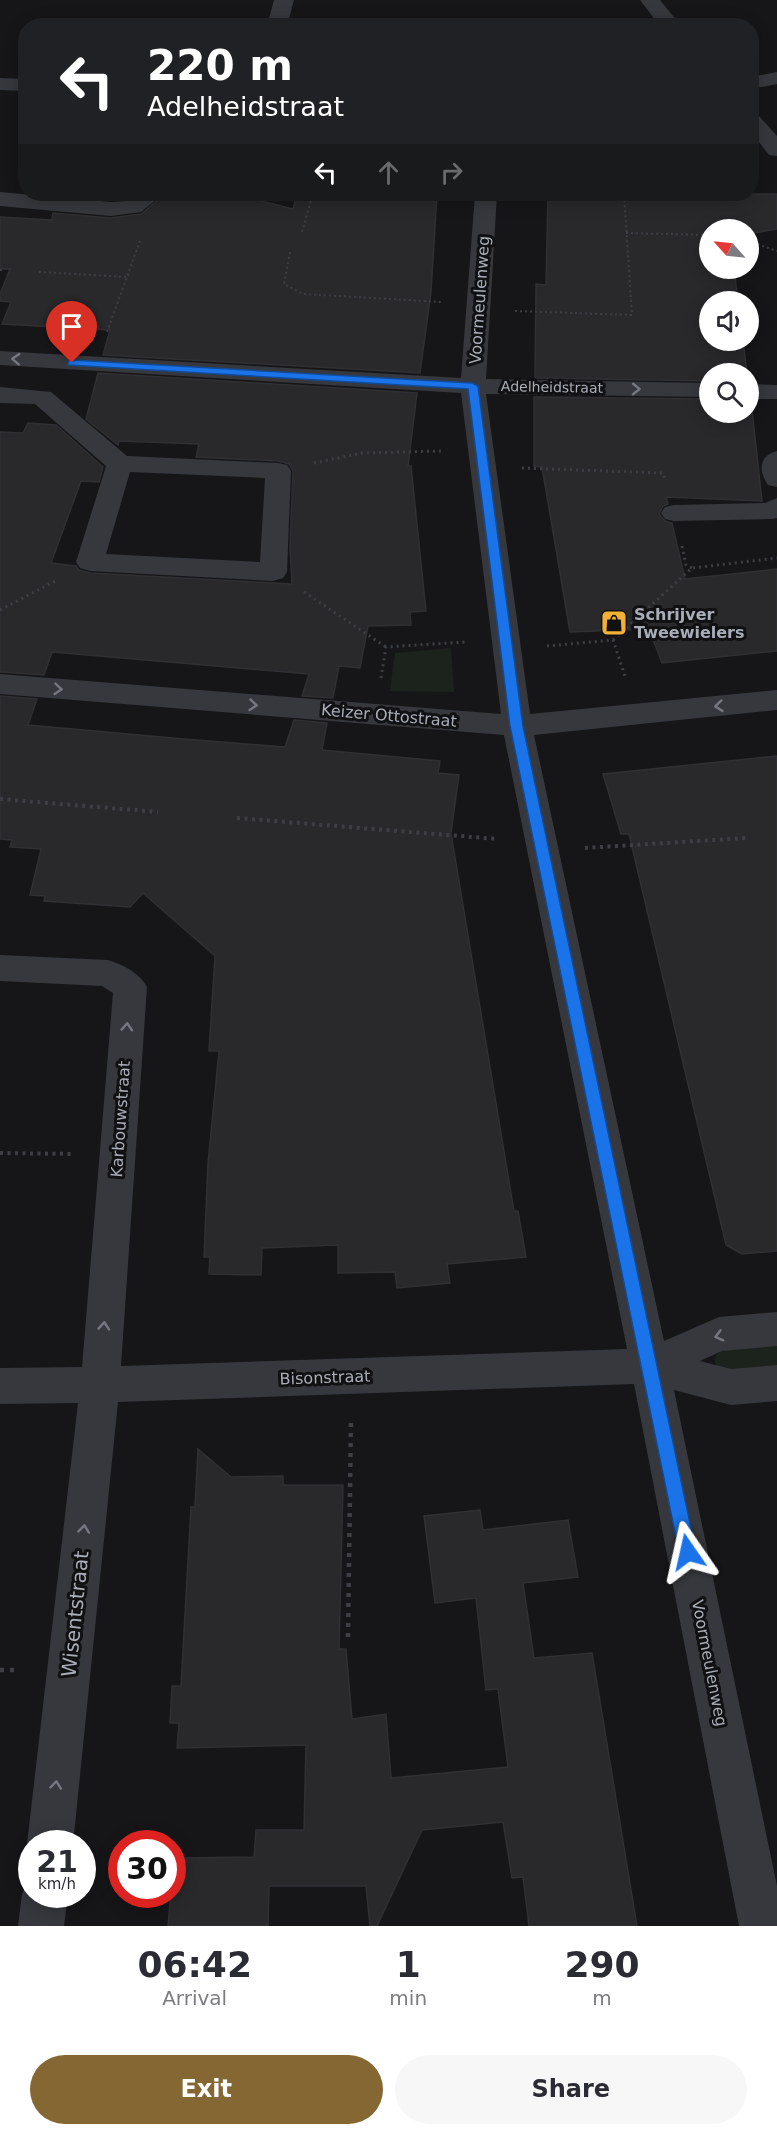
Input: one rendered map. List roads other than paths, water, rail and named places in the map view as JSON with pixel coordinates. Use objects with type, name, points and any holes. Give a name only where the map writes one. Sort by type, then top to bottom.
[{"type":"street","points":[[279,18],[284,0]]},
{"type":"street","points":[[650,0],[665,18]]},
{"type":"street","points":[[759,82],[777,78]]},
{"type":"street","points":[[0,84],[18,85]]},
{"type":"street","points":[[759,128],[777,150]]},
{"type":"street","points":[[0,199],[18,200]]},
{"type":"street","points":[[25,201],[111,208],[133,207],[142,201]]},
{"type":"street","name":"Voormeulenweg","points":[[486,201],[472,386],[517,726],[650,1365],[762,1926]]},
{"type":"street","name":"Adelheidstraat","points":[[0,358],[472,386],[699,390]]},
{"type":"street","points":[[759,391],[777,392]]},
{"type":"street","points":[[0,395],[42,398],[120,464],[278,471],[273,572],[90,562],[120,464]]},
{"type":"street","points":[[777,459],[775,460],[777,479]]},
{"type":"street","points":[[674,513],[773,511],[777,506]]},
{"type":"street","name":"Keizer Ottostraat","points":[[0,684],[517,726],[777,700]]},
{"type":"street","name":"Karbouwstraat","points":[[0,968],[108,973],[130,987],[100,1385]]},
{"type":"street","points":[[650,1365],[719,1334],[777,1329]]},
{"type":"street","points":[[650,1365],[731,1387],[777,1383]]},
{"type":"street","name":"Bisonstraat","points":[[0,1386],[100,1385],[650,1365]]},
{"type":"street","name":"Wisentstraat","points":[[52,1830],[100,1385]]},
{"type":"street","points":[[41,1926],[43,1908]]},
{"type":"place","name":"Schrijver Tweewielers","points":[[614,623]]}]
